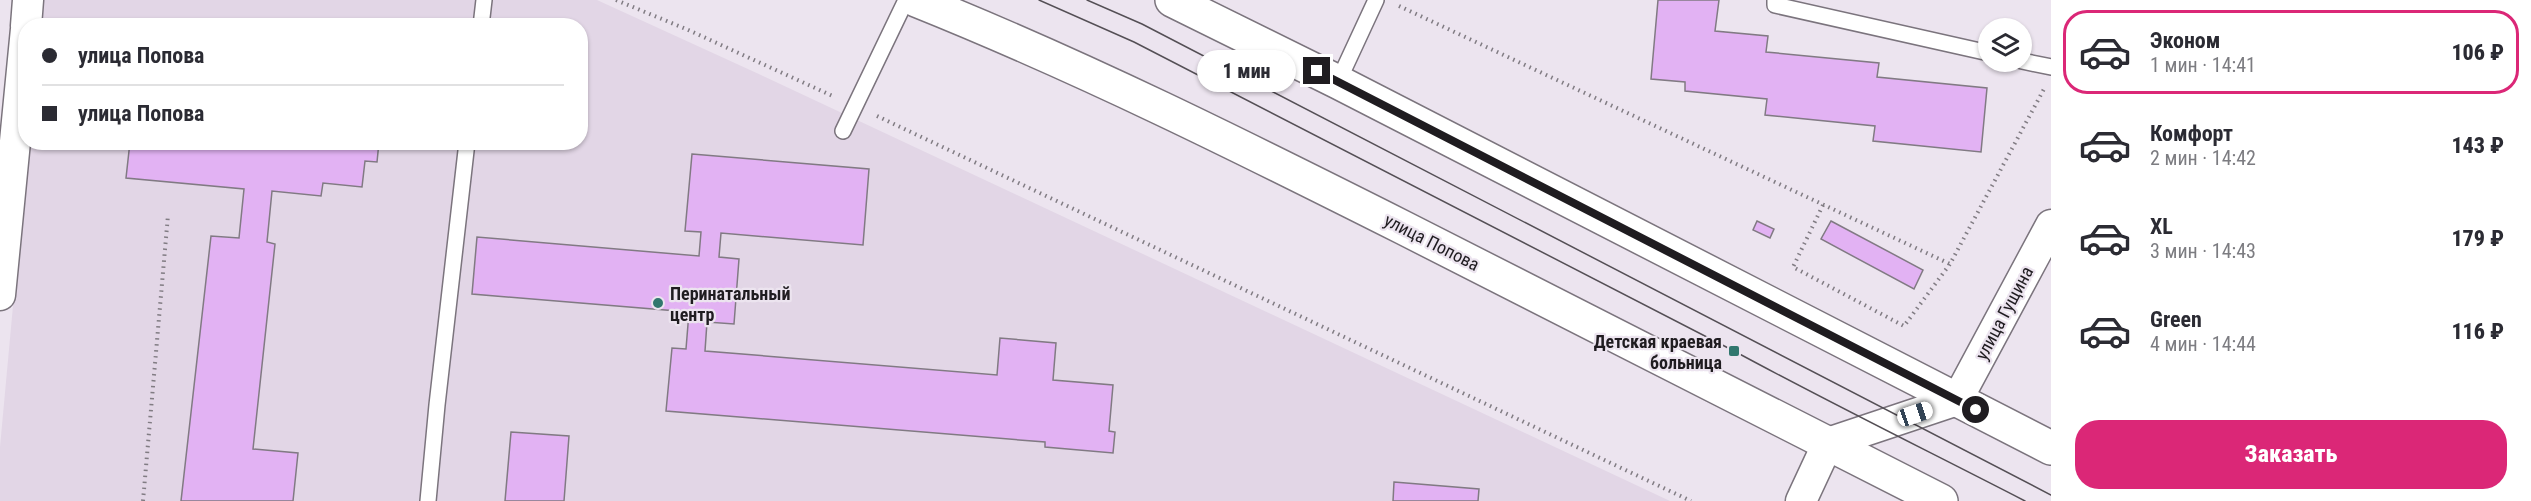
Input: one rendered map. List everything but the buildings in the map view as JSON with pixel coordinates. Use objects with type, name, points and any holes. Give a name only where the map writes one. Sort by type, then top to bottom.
[{"type":"main road","name":"улица Попова","points":[[916,0],[1013,39],[1174,112],[1941,501]]},
{"type":"main road","points":[[1172,0],[1338,82],[2051,448]]},
{"type":"street","points":[[27,18],[28,0]]},
{"type":"street","points":[[0,295],[18,109]]},
{"type":"street","name":"улица Гущина","points":[[1957,400],[2051,225]]},
{"type":"street","points":[[1802,501],[1828,443],[1957,400]]},
{"type":"lane","points":[[482,18],[484,0]]},
{"type":"lane","points":[[843,131],[906,0]]},
{"type":"lane","points":[[1338,82],[1376,0]]},
{"type":"lane","points":[[1775,0],[1775,5],[1978,51]]},
{"type":"lane","points":[[2032,63],[2051,67]]},
{"type":"lane","points":[[428,501],[436,405],[466,150]]},
{"type":"path","points":[[616,0],[757,60],[1691,501]]},
{"type":"path","points":[[1396,5],[1950,264]]},
{"type":"path","points":[[1823,205],[1793,267],[1904,326],[1950,264],[2045,86]]},
{"type":"path","points":[[143,501],[168,214]]},
{"type":"shaded area","points":[[41,0],[597,0],[1670,501],[0,501],[0,447],[27,150],[588,150],[588,18],[40,18]]},
{"type":"tram line","points":[[1039,0],[1134,42],[2025,501]]},
{"type":"tram line","points":[[1087,0],[1142,24],[2051,495]]},
{"type":"place","name":"Перинатальный центр","points":[[658,303]]},
{"type":"place","name":"Детская краевая больница","points":[[1734,351]]},
{"type":"route","points":[[1317,71],[1976,410]]}]
